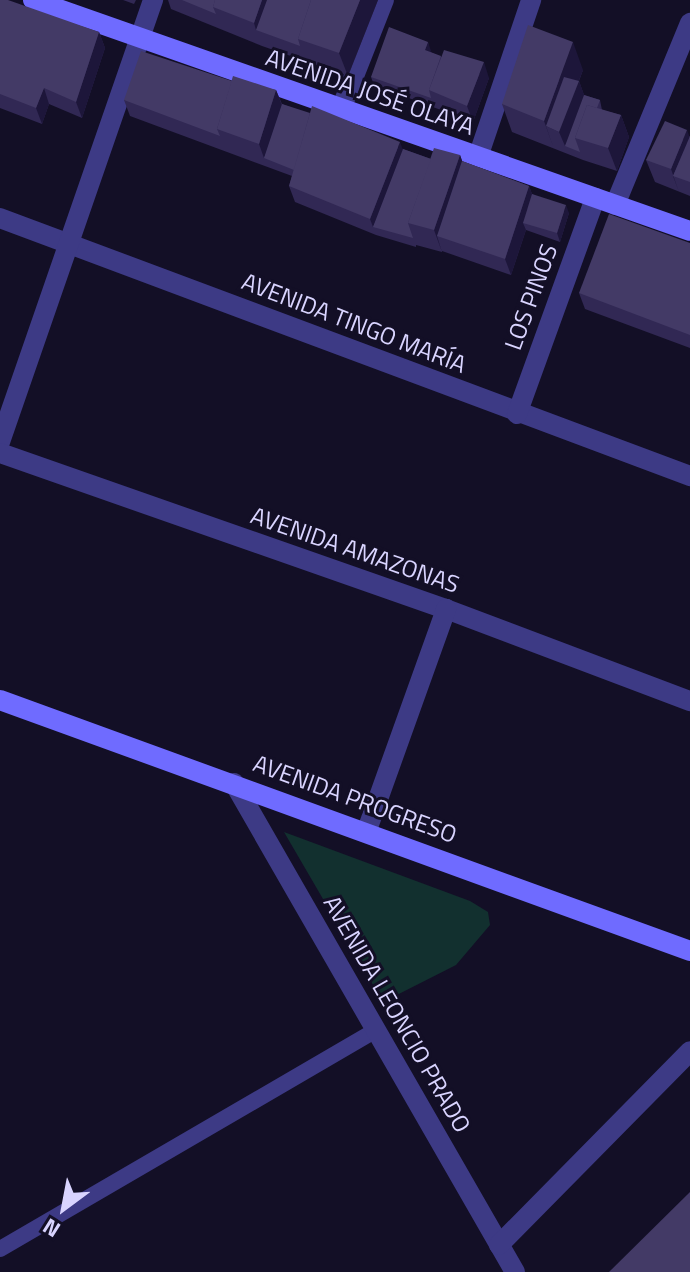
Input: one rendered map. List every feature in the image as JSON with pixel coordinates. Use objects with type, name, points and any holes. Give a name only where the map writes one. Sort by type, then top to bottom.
[{"type":"street","name":"AVENIDA JOSÉ OLAYA","points":[[33,0],[690,231]]},
{"type":"street","points":[[0,442],[153,0]]},
{"type":"street","points":[[341,109],[384,0]]},
{"type":"street","points":[[478,157],[531,0]]},
{"type":"street","points":[[615,205],[690,23]]},
{"type":"street","name":"LOS PINOS","points":[[517,414],[595,198]]},
{"type":"street","name":"AVENIDA TINGO MARÍA","points":[[0,218],[517,414],[690,476]]},
{"type":"street","name":"AVENIDA AMAZONAS","points":[[0,453],[446,609],[690,701]]},
{"type":"street","points":[[367,830],[446,609]]},
{"type":"street","name":"AVENIDA PROGRESO","points":[[0,700],[367,830],[690,951]]},
{"type":"street","name":"AVENIDA LEONCIO PRADO","points":[[234,783],[515,1272]]},
{"type":"street","points":[[499,1245],[690,1051]]},
{"type":"lane","points":[[0,1249],[376,1030]]},
{"type":"green space","points":[[284,832],[470,901],[488,912],[490,925],[456,965],[383,1002]]},
{"type":"building","points":[[0,0],[8,0],[99,32],[76,102],[44,88],[36,108],[0,94]]},
{"type":"building","points":[[182,0],[215,0],[213,7],[216,14]]},
{"type":"building","points":[[215,0],[262,0],[254,23],[213,7]]},
{"type":"building","points":[[267,0],[311,0],[298,39],[300,46],[256,30]]},
{"type":"building","points":[[311,0],[360,0],[339,53],[298,39]]},
{"type":"building","points":[[528,25],[573,42],[544,121],[502,104]]},
{"type":"building","points":[[389,27],[428,42],[425,50],[441,56],[429,90],[431,98],[371,77]]},
{"type":"building","points":[[444,50],[484,62],[467,106],[429,90]]},
{"type":"building","points":[[141,51],[232,81],[217,129],[220,136],[124,100]]},
{"type":"building","points":[[233,76],[276,90],[259,144],[217,129]]},
{"type":"building","points":[[564,77],[579,81],[559,132],[546,126]]},
{"type":"building","points":[[584,95],[600,100],[597,108],[587,105],[575,138],[580,152],[565,146]]},
{"type":"building","points":[[282,104],[310,113],[294,170],[264,158]]},
{"type":"building","points":[[587,105],[621,115],[608,148],[575,138]]},
{"type":"building","points":[[312,106],[400,142],[370,219],[289,186]]},
{"type":"building","points":[[665,121],[687,130],[671,169],[646,160]]},
{"type":"building","points":[[690,136],[690,182],[673,176]]},
{"type":"building","points":[[434,148],[460,155],[434,230],[408,223]]},
{"type":"building","points":[[403,149],[431,159],[408,223],[413,238],[373,227]]},
{"type":"building","points":[[462,161],[529,186],[505,259],[437,236]]},
{"type":"building","points":[[532,194],[566,205],[557,233],[523,223]]},
{"type":"building","points":[[609,214],[690,243],[690,335],[579,293]]},
{"type":"building","points":[[690,1192],[690,1272],[609,1272]]}]
